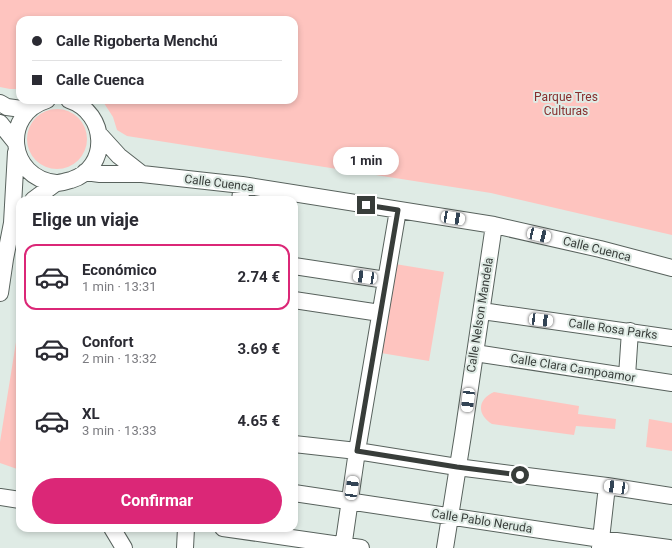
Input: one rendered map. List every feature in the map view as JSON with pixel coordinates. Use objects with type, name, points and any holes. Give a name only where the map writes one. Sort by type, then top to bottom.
[{"type":"street","points":[[0,103],[6,107],[29,110]]},
{"type":"street","points":[[0,292],[2,258],[16,218],[17,130],[20,120],[36,104]]},
{"type":"street","points":[[38,196],[56,183],[75,179],[85,172],[94,162],[99,148],[99,134],[96,122],[88,111],[79,104]]},
{"type":"street","points":[[0,122],[16,146],[21,162],[29,172],[40,178],[56,183]]},
{"type":"street","points":[[99,134],[119,156],[142,174]]},
{"type":"street","name":"Calle Cuenca","points":[[85,172],[100,174],[142,174],[241,193],[269,196]]},
{"type":"street","name":"Calle Cuenca","points":[[298,199],[398,210],[494,225],[600,249],[672,268]]},
{"type":"street","points":[[343,547],[357,451],[398,210]]},
{"type":"street","name":"Calle Nelson Mandela","points":[[445,548],[494,225]]},
{"type":"street","points":[[298,267],[386,280]]},
{"type":"street","points":[[298,301],[380,313]]},
{"type":"street","name":"Calle Rosa Parks","points":[[482,311],[672,338]]},
{"type":"street","points":[[627,376],[630,331]]},
{"type":"street","name":"Calle Clara Campoamor","points":[[475,353],[672,383]]},
{"type":"street","points":[[298,444],[357,451],[457,467],[607,486],[672,496]]},
{"type":"street","points":[[600,543],[607,486]]},
{"type":"street","name":"Calle Pablo Neruda","points":[[298,494],[450,516],[600,543],[669,548]]},
{"type":"street","points":[[0,497],[16,499]]},
{"type":"street","points":[[185,548],[186,532]]},
{"type":"street","points":[[248,532],[343,547],[361,548]]},
{"type":"street","points":[[116,534],[124,548]]},
{"type":"green space","name":"Parque Tres Culturas","points":[[0,0],[672,0],[672,235],[491,193],[127,136],[117,130],[113,117],[105,104],[298,104],[298,16],[16,16],[16,89],[0,87]]},
{"type":"green space","points":[[57,109],[74,114],[82,122],[87,139],[82,156],[74,164],[57,169],[40,164],[32,156],[27,139],[32,122],[40,114]]},
{"type":"green space","points":[[395,264],[444,272],[429,361],[381,353]]},
{"type":"green space","points":[[16,342],[16,469],[0,463],[0,442]]},
{"type":"green space","points":[[494,392],[579,406],[578,414],[616,419],[615,429],[576,426],[574,435],[492,424],[483,416],[481,407],[485,399]]},
{"type":"green space","points":[[649,419],[672,423],[672,451],[646,447]]},
{"type":"route","points":[[366,205],[398,210],[357,451],[457,467],[520,475]]}]
